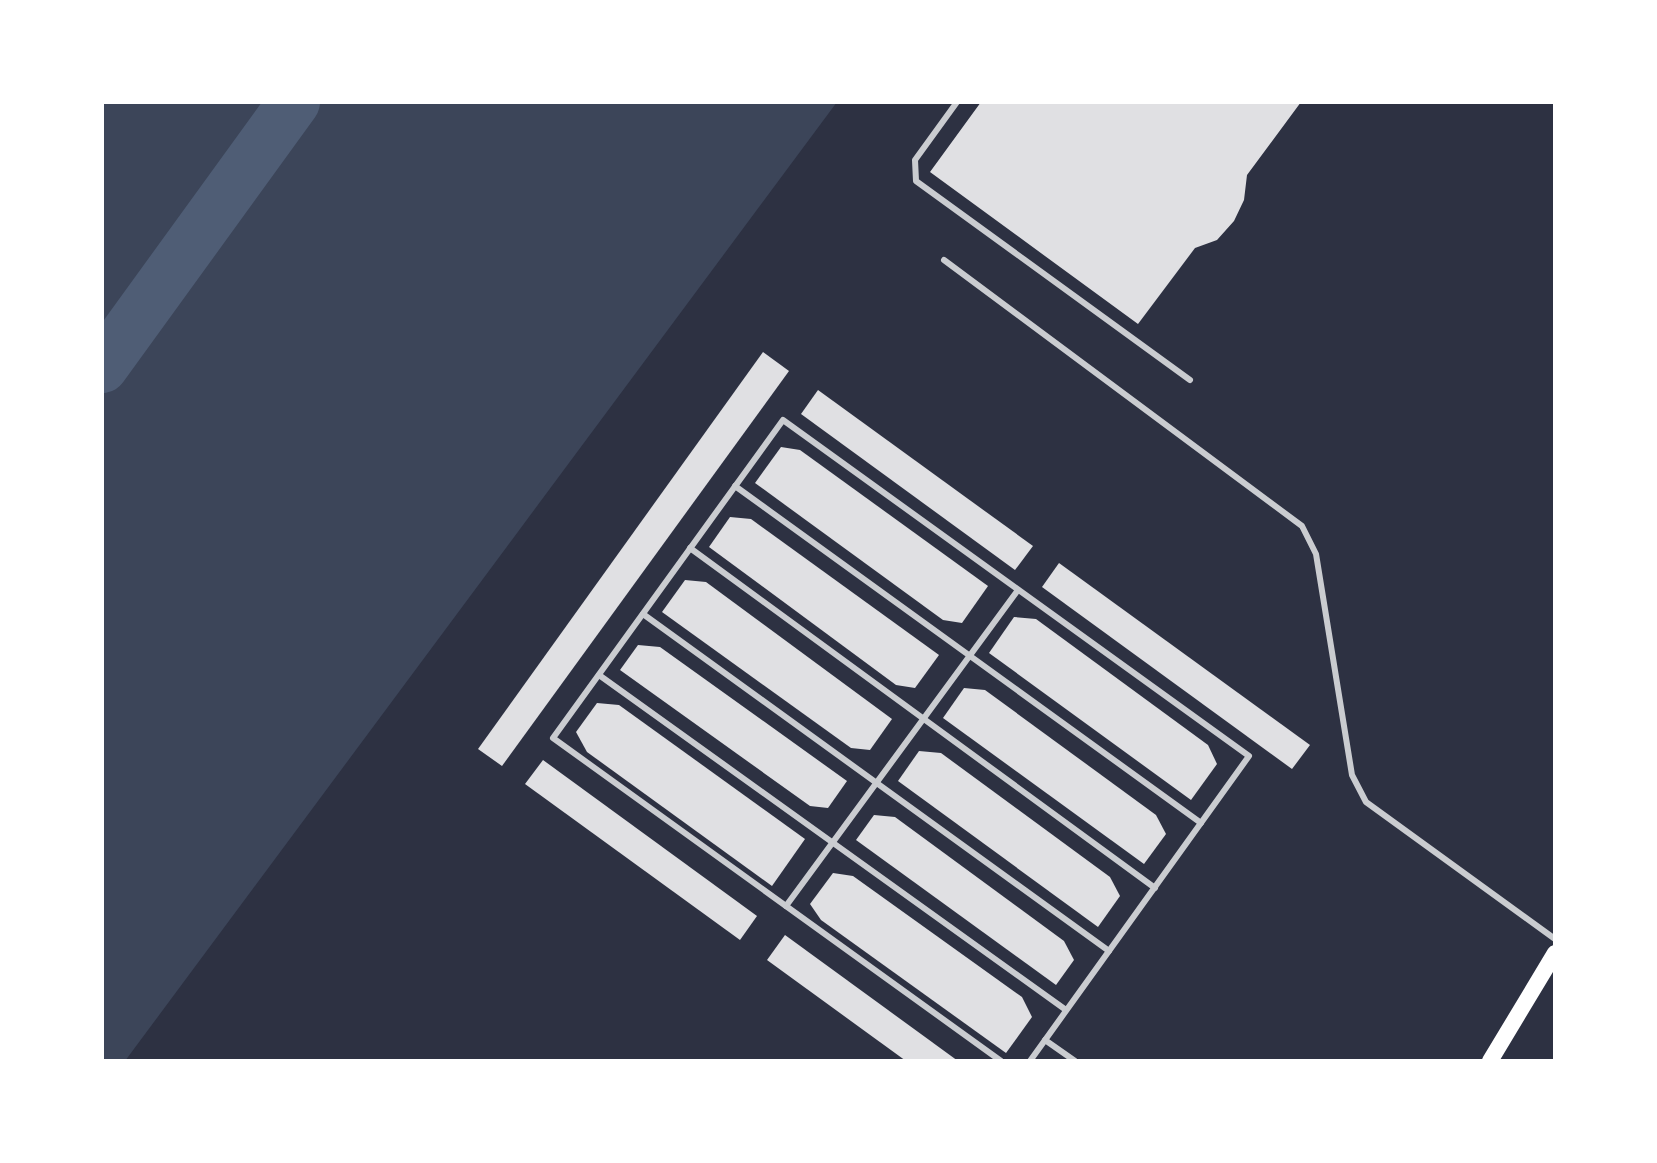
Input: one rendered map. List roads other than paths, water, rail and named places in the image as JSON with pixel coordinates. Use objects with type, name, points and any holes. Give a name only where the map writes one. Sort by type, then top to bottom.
[{"type":"main road","points":[[1490,1061],[1555,953]]},
{"type":"lane","points":[[957,102],[915,160],[916,181],[1190,380]]},
{"type":"lane","points":[[944,260],[1302,526],[1316,554],[1352,775],[1366,802],[1555,939]]},
{"type":"lane","points":[[1001,1061],[553,738],[783,420],[1249,756],[1030,1061]]},
{"type":"lane","points":[[735,486],[1201,823]]},
{"type":"lane","points":[[690,548],[1155,888]]},
{"type":"lane","points":[[786,906],[1018,590]]},
{"type":"lane","points":[[643,614],[1109,951]]},
{"type":"lane","points":[[599,675],[1066,1010]]},
{"type":"lane","points":[[1045,1040],[1075,1061]]},
{"type":"waterway","points":[[102,367],[294,102]]}]
